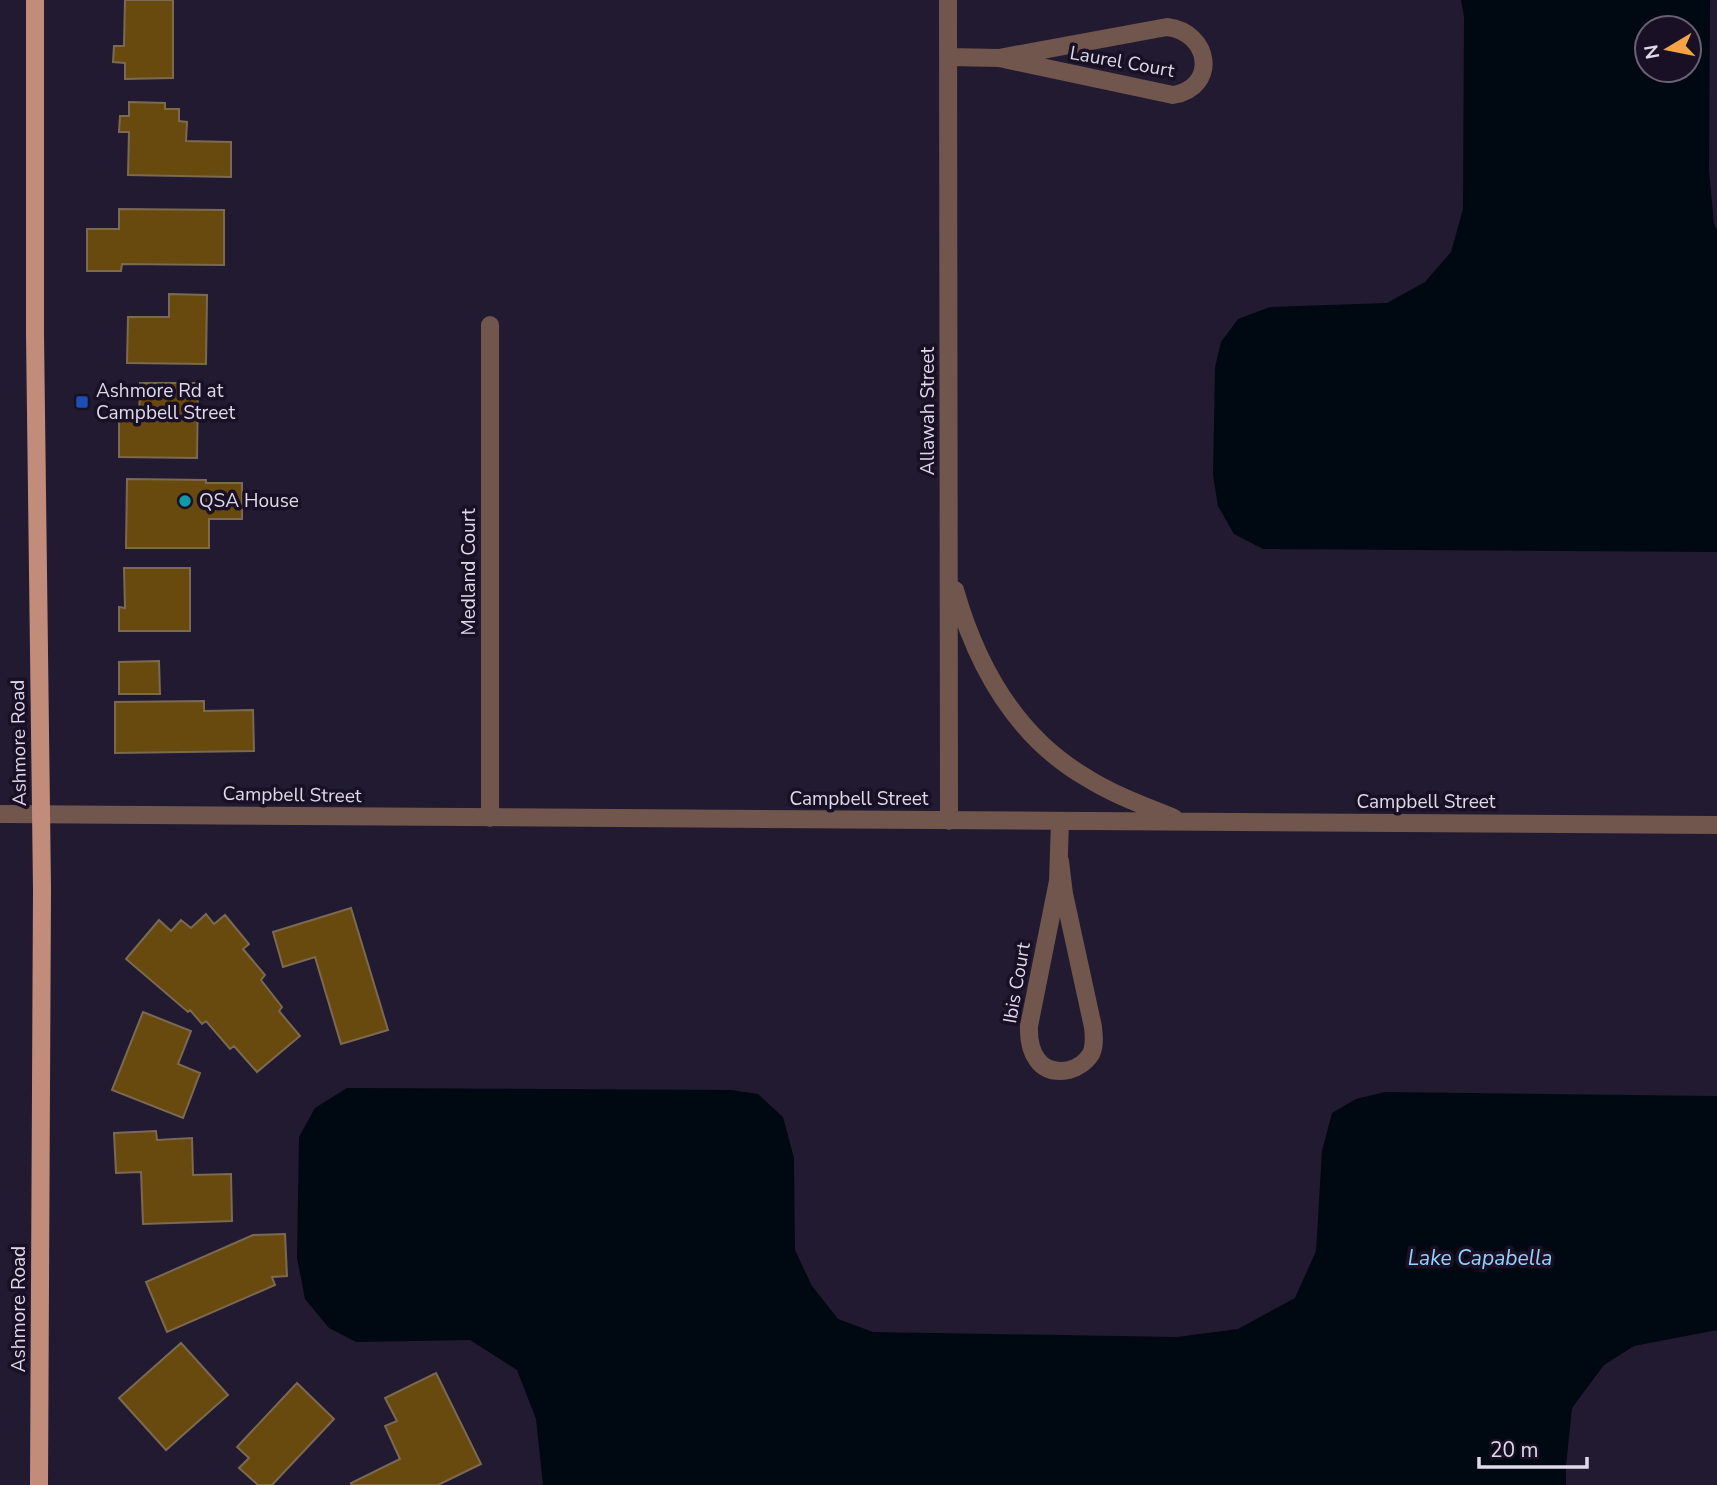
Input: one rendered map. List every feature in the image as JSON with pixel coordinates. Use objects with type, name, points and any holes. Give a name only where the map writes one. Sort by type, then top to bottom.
[{"type":"main road","name":"Ashmore Road","points":[[35,0],[34,334],[41,815],[39,1485]]},
{"type":"street","name":"Allawah Street","points":[[948,0],[949,821]]},
{"type":"street","name":"Laurel Court","points":[[949,57],[999,58],[1158,94],[1173,95],[1183,93],[1195,85],[1202,74],[1204,64],[1201,50],[1195,40],[1180,30],[1159,27],[999,58]]},
{"type":"street","name":"Medland Court","points":[[490,325],[490,818]]},
{"type":"street","points":[[950,566],[964,620],[977,653],[1002,699],[1023,726],[1054,756],[1088,779],[1183,822]]},
{"type":"street","name":"Campbell Street","points":[[0,814],[1717,825]]},
{"type":"street","name":"Ibis Court","points":[[1060,822],[1060,861],[1064,894],[1093,1027],[1094,1043],[1085,1062],[1075,1068],[1057,1071],[1042,1066],[1034,1057],[1029,1026],[1060,861]]},
{"type":"water","points":[[1461,0],[1710,0],[1709,171],[1714,224],[1717,230],[1717,552],[1263,549],[1234,534],[1218,506],[1213,475],[1215,367],[1221,342],[1238,319],[1270,307],[1387,303],[1425,282],[1451,252],[1463,209],[1464,16]]},
{"type":"water","name":"Lake Capabella","points":[[347,1088],[731,1090],[758,1094],[783,1117],[794,1158],[795,1250],[812,1286],[838,1319],[873,1332],[1177,1337],[1238,1329],[1295,1298],[1316,1251],[1322,1151],[1332,1113],[1356,1099],[1385,1092],[1717,1096],[1717,1330],[1634,1346],[1604,1365],[1572,1408],[1566,1485],[543,1485],[536,1419],[517,1370],[470,1340],[356,1342],[329,1328],[305,1299],[297,1258],[299,1137],[315,1108]]},
{"type":"building","points":[[125,0],[173,0],[173,78],[125,79],[125,63],[113,62],[114,46],[124,46]]},
{"type":"building","points":[[129,102],[165,103],[165,109],[179,109],[179,121],[187,122],[186,141],[231,142],[231,177],[128,175],[129,132],[119,132],[120,116],[129,116]]},
{"type":"building","points":[[119,209],[224,210],[224,265],[122,264],[121,271],[87,271],[87,229],[119,229]]},
{"type":"building","points":[[169,294],[207,295],[206,364],[127,363],[128,317],[169,317]]},
{"type":"building","points":[[140,383],[198,383],[197,458],[119,457],[119,420],[139,421]]},
{"type":"building","name":"QSA House","points":[[127,479],[242,483],[242,519],[209,519],[209,548],[126,548]]},
{"type":"building","points":[[124,568],[190,568],[190,631],[119,631],[119,607],[125,608]]},
{"type":"building","points":[[159,661],[160,694],[119,694],[119,662]]},
{"type":"building","points":[[204,701],[204,711],[253,710],[254,751],[115,753],[115,702]]},
{"type":"building","points":[[351,908],[388,1030],[341,1044],[315,957],[283,967],[273,932]]},
{"type":"building","points":[[206,914],[214,924],[225,915],[249,944],[243,949],[265,975],[261,980],[282,1007],[279,1011],[300,1036],[257,1072],[234,1046],[230,1049],[206,1021],[202,1024],[190,1010],[188,1012],[126,959],[159,920],[171,931],[181,920],[191,928]]},
{"type":"building","points":[[143,1012],[191,1031],[178,1064],[200,1073],[183,1118],[112,1090]]},
{"type":"building","points":[[156,1131],[157,1140],[192,1138],[193,1175],[231,1174],[232,1221],[143,1224],[141,1172],[116,1173],[114,1133]]},
{"type":"building","points":[[285,1234],[287,1276],[272,1277],[275,1285],[167,1332],[146,1282],[253,1235]]},
{"type":"building","points":[[181,1343],[228,1395],[166,1450],[119,1398]]},
{"type":"building","points":[[436,1373],[481,1464],[438,1485],[351,1485],[400,1459],[385,1426],[397,1421],[385,1398]]},
{"type":"building","points":[[297,1383],[334,1419],[272,1485],[258,1485],[239,1468],[249,1458],[237,1447]]},
{"type":"place","name":"Ashmore Rd at Campbell Street","points":[[82,402]]},
{"type":"place","name":"QSA House","points":[[185,501]]}]
